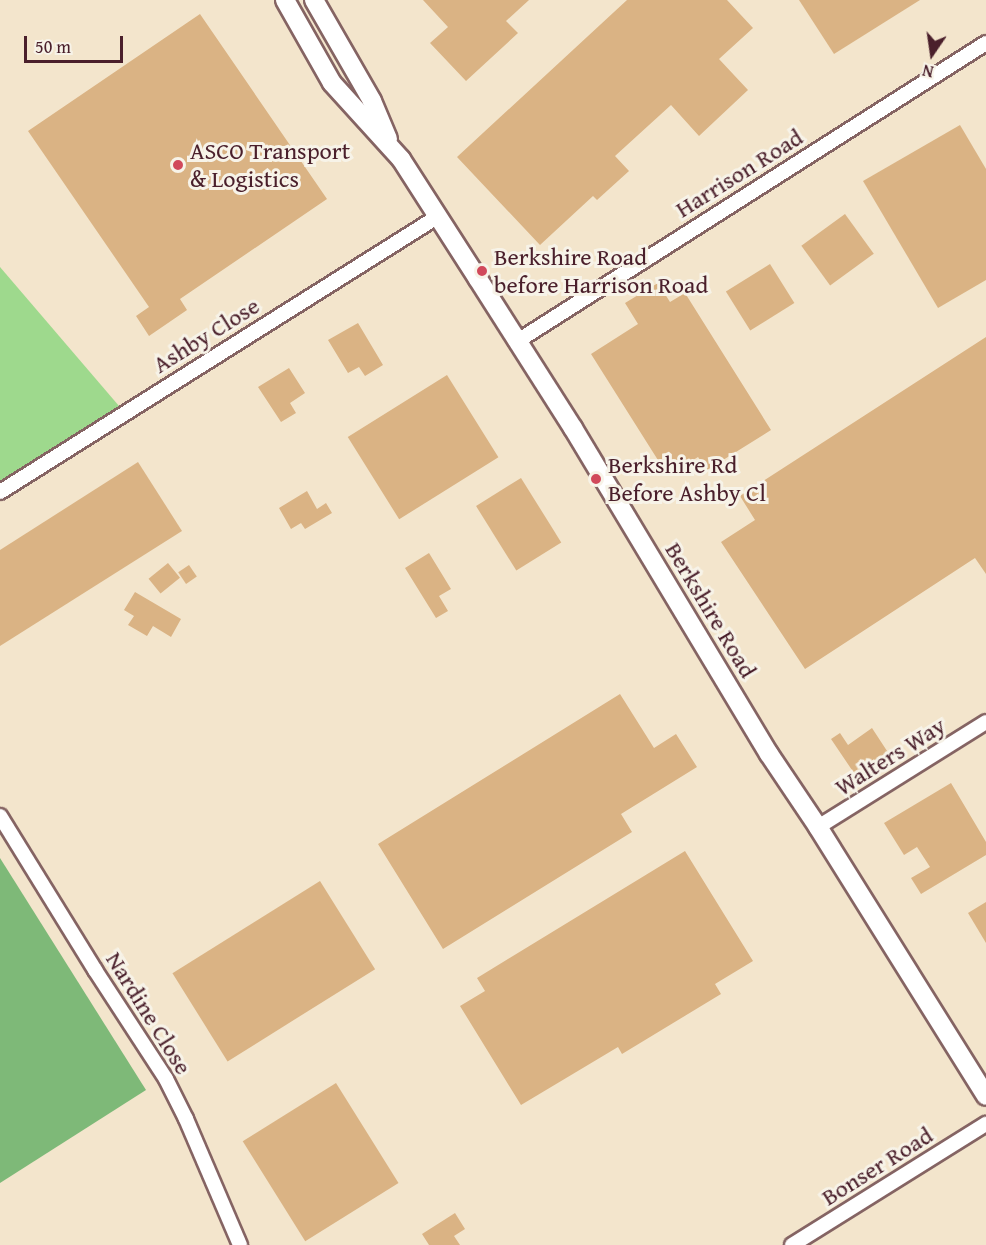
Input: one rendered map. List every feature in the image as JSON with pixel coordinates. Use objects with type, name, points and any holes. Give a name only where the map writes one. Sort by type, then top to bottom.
[{"type":"main road","name":"Berkshire Road","points":[[285,0],[332,82],[401,159],[573,428],[769,754],[818,827],[986,1096]]},
{"type":"main road","name":"Berkshire Road","points":[[314,0],[372,101],[392,151]]},
{"type":"street","name":"Harrison Road","points":[[516,342],[986,43]]},
{"type":"street","name":"Ashby Close","points":[[0,492],[437,217]]},
{"type":"street","name":"Walters Way","points":[[818,827],[986,722]]},
{"type":"street","name":"Nardine Close","points":[[0,816],[95,970],[166,1079],[186,1119],[240,1245]]},
{"type":"street","name":"Bonser Road","points":[[792,1245],[986,1124]]},
{"type":"green space","points":[[0,267],[125,413],[0,492]]},
{"type":"green space","points":[[0,858],[146,1090],[0,1183]]},
{"type":"building","points":[[423,0],[529,0],[506,21],[518,33],[466,81],[430,43],[448,27]]},
{"type":"building","points":[[627,0],[727,0],[753,28],[719,59],[748,90],[699,136],[671,105],[615,156],[629,171],[597,200],[593,196],[540,245],[457,157]]},
{"type":"building","points":[[799,0],[920,0],[834,54]]},
{"type":"building","name":"ASCO Transport & Logistics","points":[[200,14],[327,199],[180,299],[187,310],[149,336],[136,316],[149,307],[28,131]]},
{"type":"building","points":[[960,125],[986,169],[986,280],[938,308],[863,181]]},
{"type":"building","points":[[845,214],[874,254],[830,285],[801,246]]},
{"type":"building","points":[[770,264],[794,303],[750,331],[726,292]]},
{"type":"building","points":[[658,283],[670,302],[685,293],[771,430],[707,470],[698,457],[668,476],[591,354],[638,324],[625,303]]},
{"type":"building","points":[[358,323],[383,365],[365,376],[359,367],[348,373],[328,340]]},
{"type":"building","points":[[986,337],[986,574],[975,558],[805,669],[721,542],[755,520],[740,496]]},
{"type":"building","points":[[289,368],[305,393],[290,403],[296,413],[281,422],[258,387]]},
{"type":"building","points":[[447,375],[498,457],[399,519],[348,437]]},
{"type":"building","points":[[138,462],[182,531],[0,646],[0,550]]},
{"type":"building","points":[[521,478],[561,542],[516,571],[476,506]]},
{"type":"building","points":[[307,491],[317,509],[326,503],[332,513],[305,529],[301,523],[291,529],[279,508]]},
{"type":"building","points":[[429,553],[451,589],[439,596],[448,611],[436,618],[405,568]]},
{"type":"building","points":[[168,563],[180,578],[161,593],[149,579]]},
{"type":"building","points":[[189,565],[197,577],[186,584],[178,572]]},
{"type":"building","points":[[135,592],[181,619],[171,637],[153,626],[147,636],[128,625],[134,616],[124,610]]},
{"type":"building","points":[[620,694],[654,748],[676,734],[697,767],[621,814],[632,832],[443,949],[378,844]]},
{"type":"building","points":[[872,728],[889,754],[856,776],[831,739],[840,733],[848,745]]},
{"type":"building","points":[[951,783],[986,842],[986,855],[921,894],[911,878],[930,867],[917,847],[904,855],[884,823]]},
{"type":"building","points":[[685,851],[753,961],[715,984],[721,994],[622,1054],[618,1047],[521,1105],[460,1006],[485,991],[477,978]]},
{"type":"building","points":[[320,881],[375,969],[228,1061],[172,973]]},
{"type":"building","points":[[986,902],[986,943],[968,913]]},
{"type":"building","points":[[336,1083],[399,1183],[305,1241],[243,1141]]},
{"type":"building","points":[[455,1213],[465,1229],[454,1236],[460,1245],[429,1245],[422,1234]]},
{"type":"place","name":"ASCO Transport & Logistics","points":[[178,165]]},
{"type":"place","name":"Berkshire Road before Harrison Road","points":[[482,271]]},
{"type":"place","name":"Berkshire Rd Before Ashby Cl","points":[[596,479]]}]
